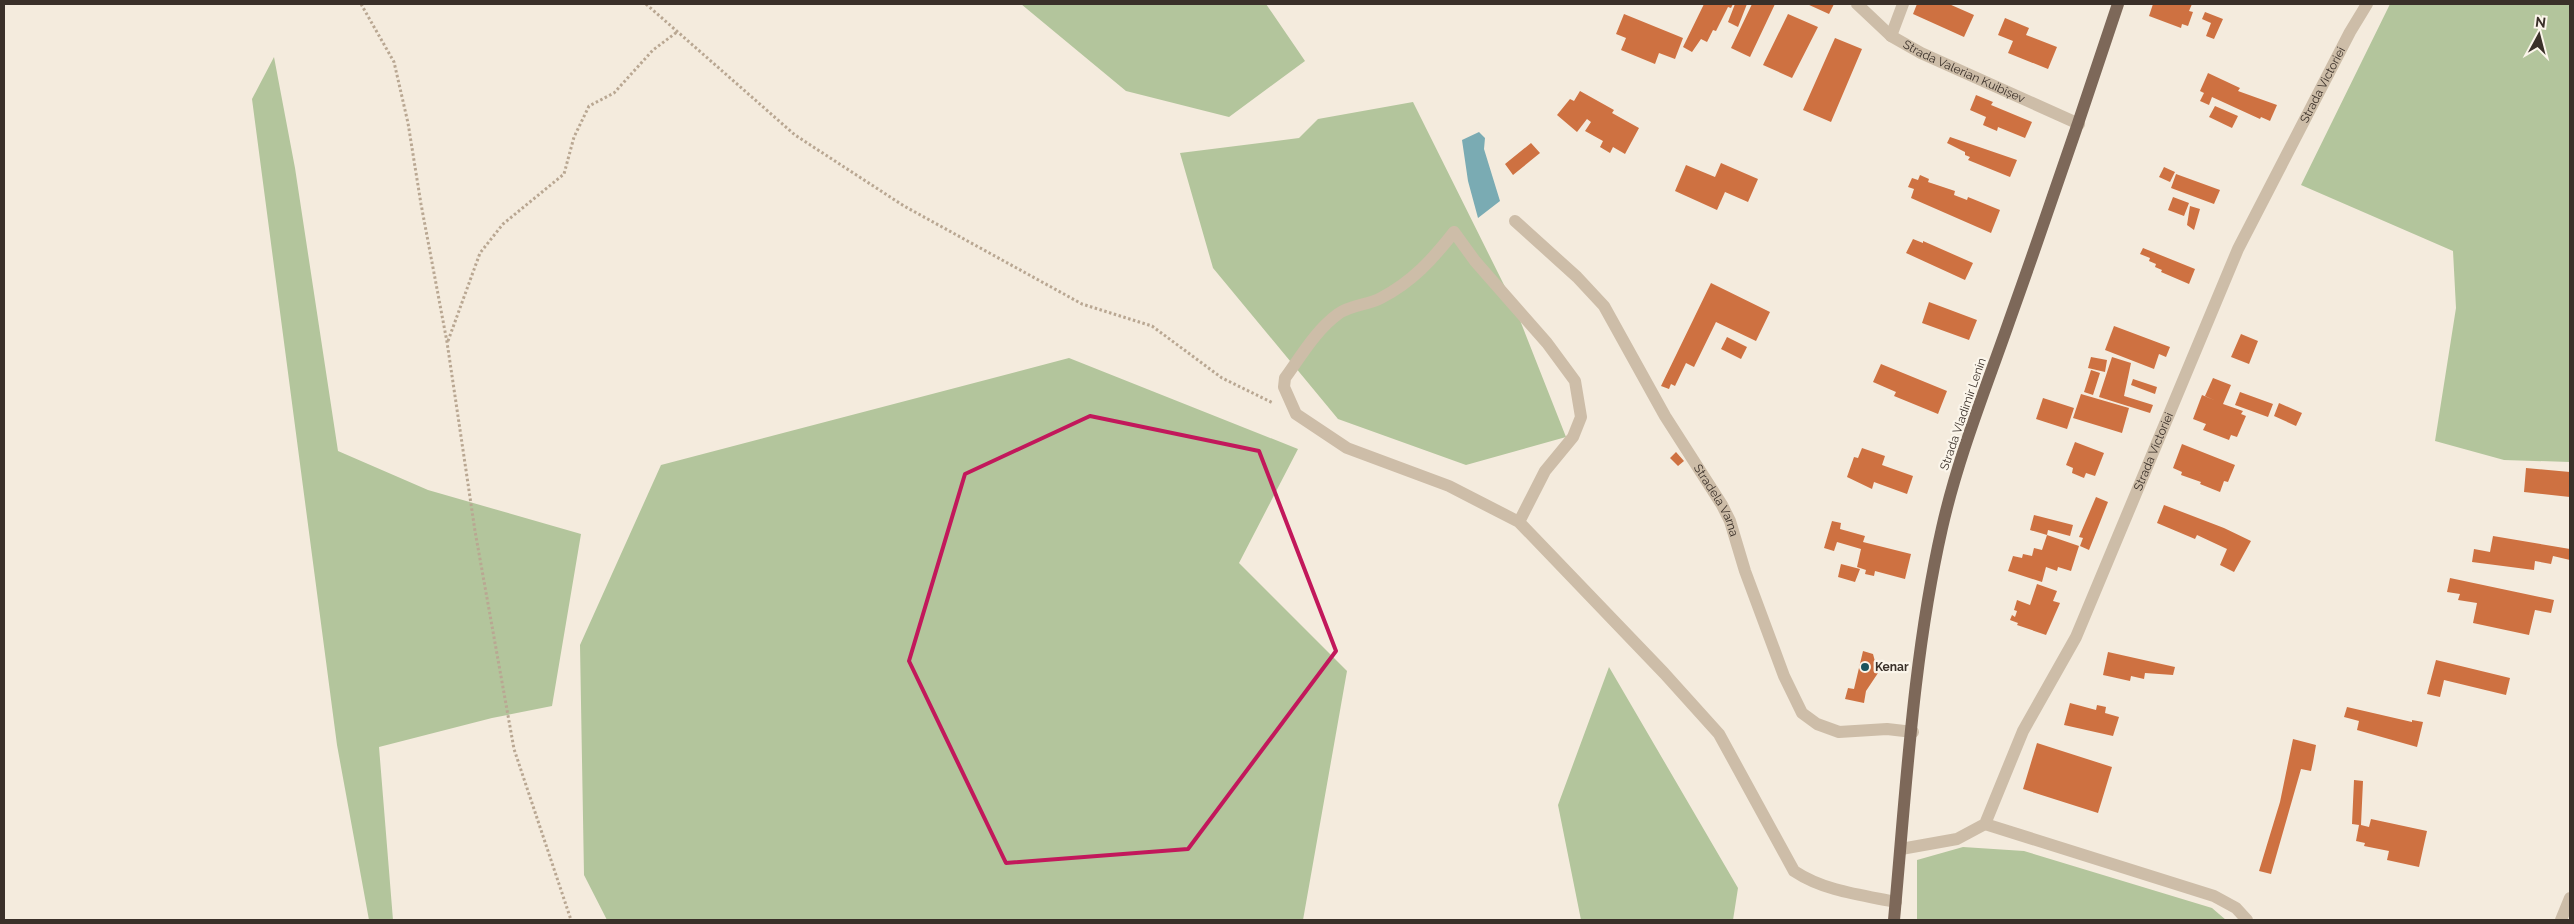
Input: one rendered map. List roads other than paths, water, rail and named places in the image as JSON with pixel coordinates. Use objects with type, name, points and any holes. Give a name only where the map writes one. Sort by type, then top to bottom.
[{"type":"main road","name":"Strada Vladimir Lenin","points":[[1894,920],[1912,732],[1931,579],[1942,525],[1965,447],[2079,124],[2118,4]]},
{"type":"street","name":"Strada Valerian Kuibîșev","points":[[1857,4],[1891,36],[1921,53],[2079,124]]},
{"type":"street","points":[[1891,36],[1903,4]]},
{"type":"street","name":"Strada Victoriei","points":[[1985,824],[2023,731],[2076,637],[2238,249],[2350,32],[2368,4]]},
{"type":"street","name":"Stradela Varna","points":[[1515,221],[1577,277],[1604,306],[1665,416],[1722,505],[1730,522],[1745,571],[1784,676],[1802,712],[1817,724],[1839,732],[1887,729],[1912,732]]},
{"type":"street","points":[[1519,522],[1541,479],[1576,430],[1581,416],[1575,381],[1547,343],[1475,262],[1454,232],[1429,263],[1408,281],[1380,299],[1340,313],[1315,336],[1285,378],[1284,387],[1296,414],[1347,448],[1449,486],[1519,522],[1664,673],[1719,734],[1794,871],[1808,880],[1832,889],[1896,902]]},
{"type":"street","points":[[1901,849],[1956,839],[1985,824],[2214,896],[2236,908],[2247,920]]},
{"type":"street","points":[[2561,920],[2570,898]]},
{"type":"water","points":[[1479,132],[1485,138],[1484,149],[1500,201],[1478,218],[1468,181],[1462,140]]},
{"type":"place","name":"Kenar","points":[[1865,667]]}]
